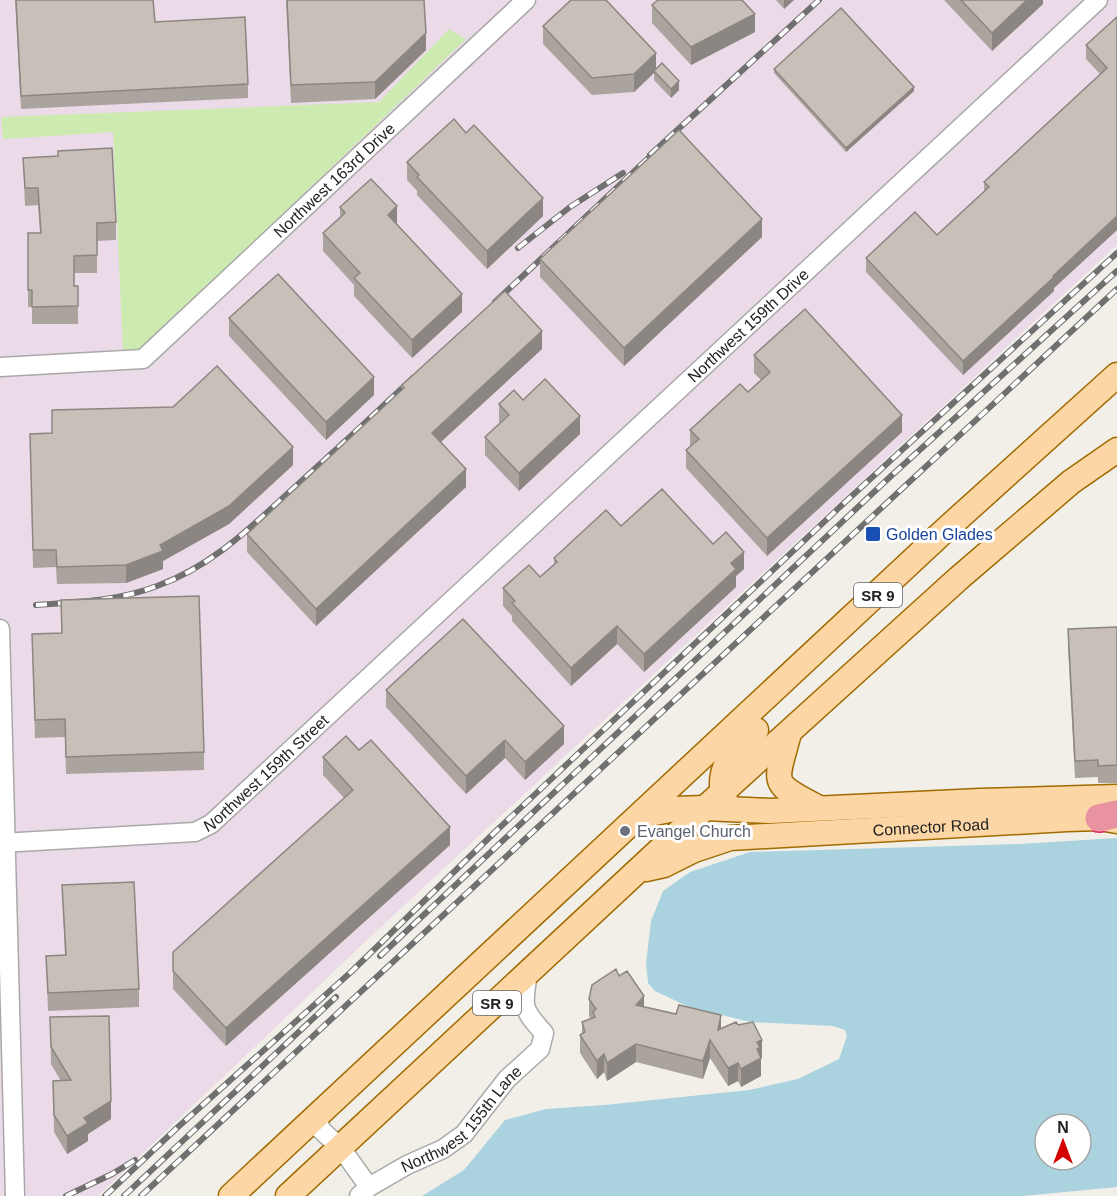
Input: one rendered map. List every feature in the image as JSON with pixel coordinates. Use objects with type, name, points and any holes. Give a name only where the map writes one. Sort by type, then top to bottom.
[{"type":"main road","name":"SR 9","points":[[231,1196],[826,644],[943,532],[1117,375]]},
{"type":"main road","name":"SR 9","points":[[288,1196],[640,870],[719,804],[789,733],[1015,529],[1071,482],[1117,450]]},
{"type":"main road","points":[[762,835],[739,822],[719,804],[722,778],[729,758],[810,679],[826,644]]},
{"type":"main road","points":[[789,733],[779,765],[780,782],[790,794],[820,808]]},
{"type":"main road","name":"Connector Road","points":[[640,816],[674,809],[719,804],[770,811],[820,808],[1049,810],[1117,797]]},
{"type":"main road","name":"Connector Road","points":[[1049,810],[1111,818]]},
{"type":"main road","name":"Connector Road","points":[[640,870],[664,866],[694,850],[730,838],[1023,811]]},
{"type":"street","name":"Northwest 163rd Drive","points":[[0,367],[143,359],[526,0]]},
{"type":"street","name":"Northwest 159th Drive","points":[[398,651],[1098,0]]},
{"type":"street","points":[[0,629],[3,843],[15,1196]]},
{"type":"street","name":"Northwest 159th Street","points":[[3,843],[195,832],[211,824],[398,651]]},
{"type":"street","name":"Northwest 155th Lane","points":[[317,1116],[321,1130],[340,1148],[364,1191],[407,1165],[443,1149],[464,1134],[507,1079],[540,1049],[544,1033],[525,1010],[524,997],[528,974]]},
{"type":"shaded area","points":[[0,0],[1117,0],[1117,245],[383,925],[98,1196],[0,1196]]},
{"type":"green space","points":[[449,29],[466,39],[140,350],[123,351],[113,132],[3,139],[1,117],[379,102]]},
{"type":"water","points":[[1117,838],[1117,1187],[1023,1196],[422,1196],[464,1170],[505,1120],[546,1109],[749,1090],[798,1079],[839,1059],[847,1036],[845,1030],[833,1026],[750,1022],[689,1007],[655,991],[648,983],[646,963],[651,921],[663,891],[690,872],[750,852],[1019,844]]},
{"type":"building","points":[[16,0],[153,0],[155,22],[245,17],[248,84],[21,96]]},
{"type":"building","points":[[287,0],[424,0],[426,33],[375,82],[291,85]]},
{"type":"building","points":[[571,0],[606,0],[656,53],[634,74],[592,78],[543,26]]},
{"type":"building","points":[[658,0],[742,0],[755,14],[691,47],[652,5]]},
{"type":"building","points":[[961,0],[1027,0],[992,33]]},
{"type":"building","points":[[841,8],[914,87],[846,148],[774,69]]},
{"type":"building","points":[[1117,17],[1117,216],[963,361],[866,258],[915,212],[937,235],[989,187],[984,182],[1107,68],[1086,45]]},
{"type":"building","points":[[662,63],[679,81],[671,89],[654,71]]},
{"type":"building","points":[[454,119],[466,133],[474,125],[543,198],[487,251],[417,177],[419,175],[407,162]]},
{"type":"building","points":[[679,130],[762,219],[624,348],[540,259]]},
{"type":"building","points":[[112,148],[116,222],[97,223],[97,255],[74,256],[74,286],[78,286],[78,306],[32,307],[32,290],[28,290],[28,233],[41,233],[38,188],[25,188],[23,158],[58,156],[58,151]]},
{"type":"building","points":[[371,179],[397,206],[388,215],[462,294],[412,340],[354,278],[360,273],[323,233],[345,213],[340,207]]},
{"type":"building","points":[[278,274],[374,377],[326,422],[229,318]]},
{"type":"building","points":[[505,291],[542,331],[432,433],[466,469],[316,609],[247,534],[404,388],[402,385]]},
{"type":"building","points":[[805,309],[902,415],[767,538],[686,450],[699,439],[690,430],[740,384],[748,392],[770,372],[754,355]]},
{"type":"building","points":[[217,366],[293,447],[229,506],[160,545],[163,551],[126,565],[57,567],[56,550],[33,550],[30,434],[52,433],[52,410],[173,407]]},
{"type":"building","points":[[545,379],[580,416],[519,473],[485,437],[509,415],[499,404],[514,390],[523,400]]},
{"type":"building","points":[[662,489],[713,544],[726,532],[744,552],[731,563],[736,569],[644,654],[617,626],[571,668],[512,603],[515,601],[503,588],[529,565],[540,577],[557,562],[554,558],[606,510],[621,526]]},
{"type":"building","points":[[199,596],[204,752],[66,757],[65,719],[35,720],[32,634],[62,633],[61,600]]},
{"type":"building","points":[[463,619],[564,726],[525,762],[505,740],[466,776],[386,690]]},
{"type":"building","points":[[1117,627],[1117,765],[1098,766],[1098,760],[1075,761],[1068,629]]},
{"type":"building","points":[[346,736],[359,750],[371,740],[450,827],[226,1028],[173,971],[173,952],[353,790],[323,757]]},
{"type":"building","points":[[134,882],[139,989],[48,993],[46,956],[66,955],[62,885]]},
{"type":"building","points":[[616,969],[619,976],[627,971],[644,996],[636,1005],[676,1014],[679,1005],[721,1015],[718,1030],[736,1022],[738,1025],[753,1022],[762,1040],[757,1042],[761,1058],[741,1069],[738,1063],[728,1068],[710,1040],[703,1061],[636,1044],[607,1063],[604,1054],[597,1061],[580,1035],[585,1032],[582,1022],[595,1017],[593,1012],[596,1009],[589,999],[592,985]]},
{"type":"building","points":[[109,1016],[111,1101],[84,1118],[88,1123],[67,1136],[54,1115],[53,1081],[71,1080],[51,1047],[50,1017]]},
{"type":"railway","points":[[650,155],[819,0]]},
{"type":"railway","points":[[495,302],[657,150]]},
{"type":"railway","points":[[518,248],[570,207],[623,173]]},
{"type":"railway","points":[[105,1196],[178,1127],[351,972],[495,832],[843,504],[1117,253]]},
{"type":"railway","points":[[380,956],[891,476],[1117,271]]},
{"type":"railway","points":[[141,1196],[1117,289]]},
{"type":"railway","points":[[36,605],[127,595],[177,578],[196,567],[248,530],[413,378]]},
{"type":"railway","points":[[124,1196],[336,997]]},
{"type":"railway","points":[[66,1196],[135,1160]]},
{"type":"place","name":"Golden Glades","points":[[873,534]]},
{"type":"place","name":"Evangel Church","points":[[625,831]]}]
